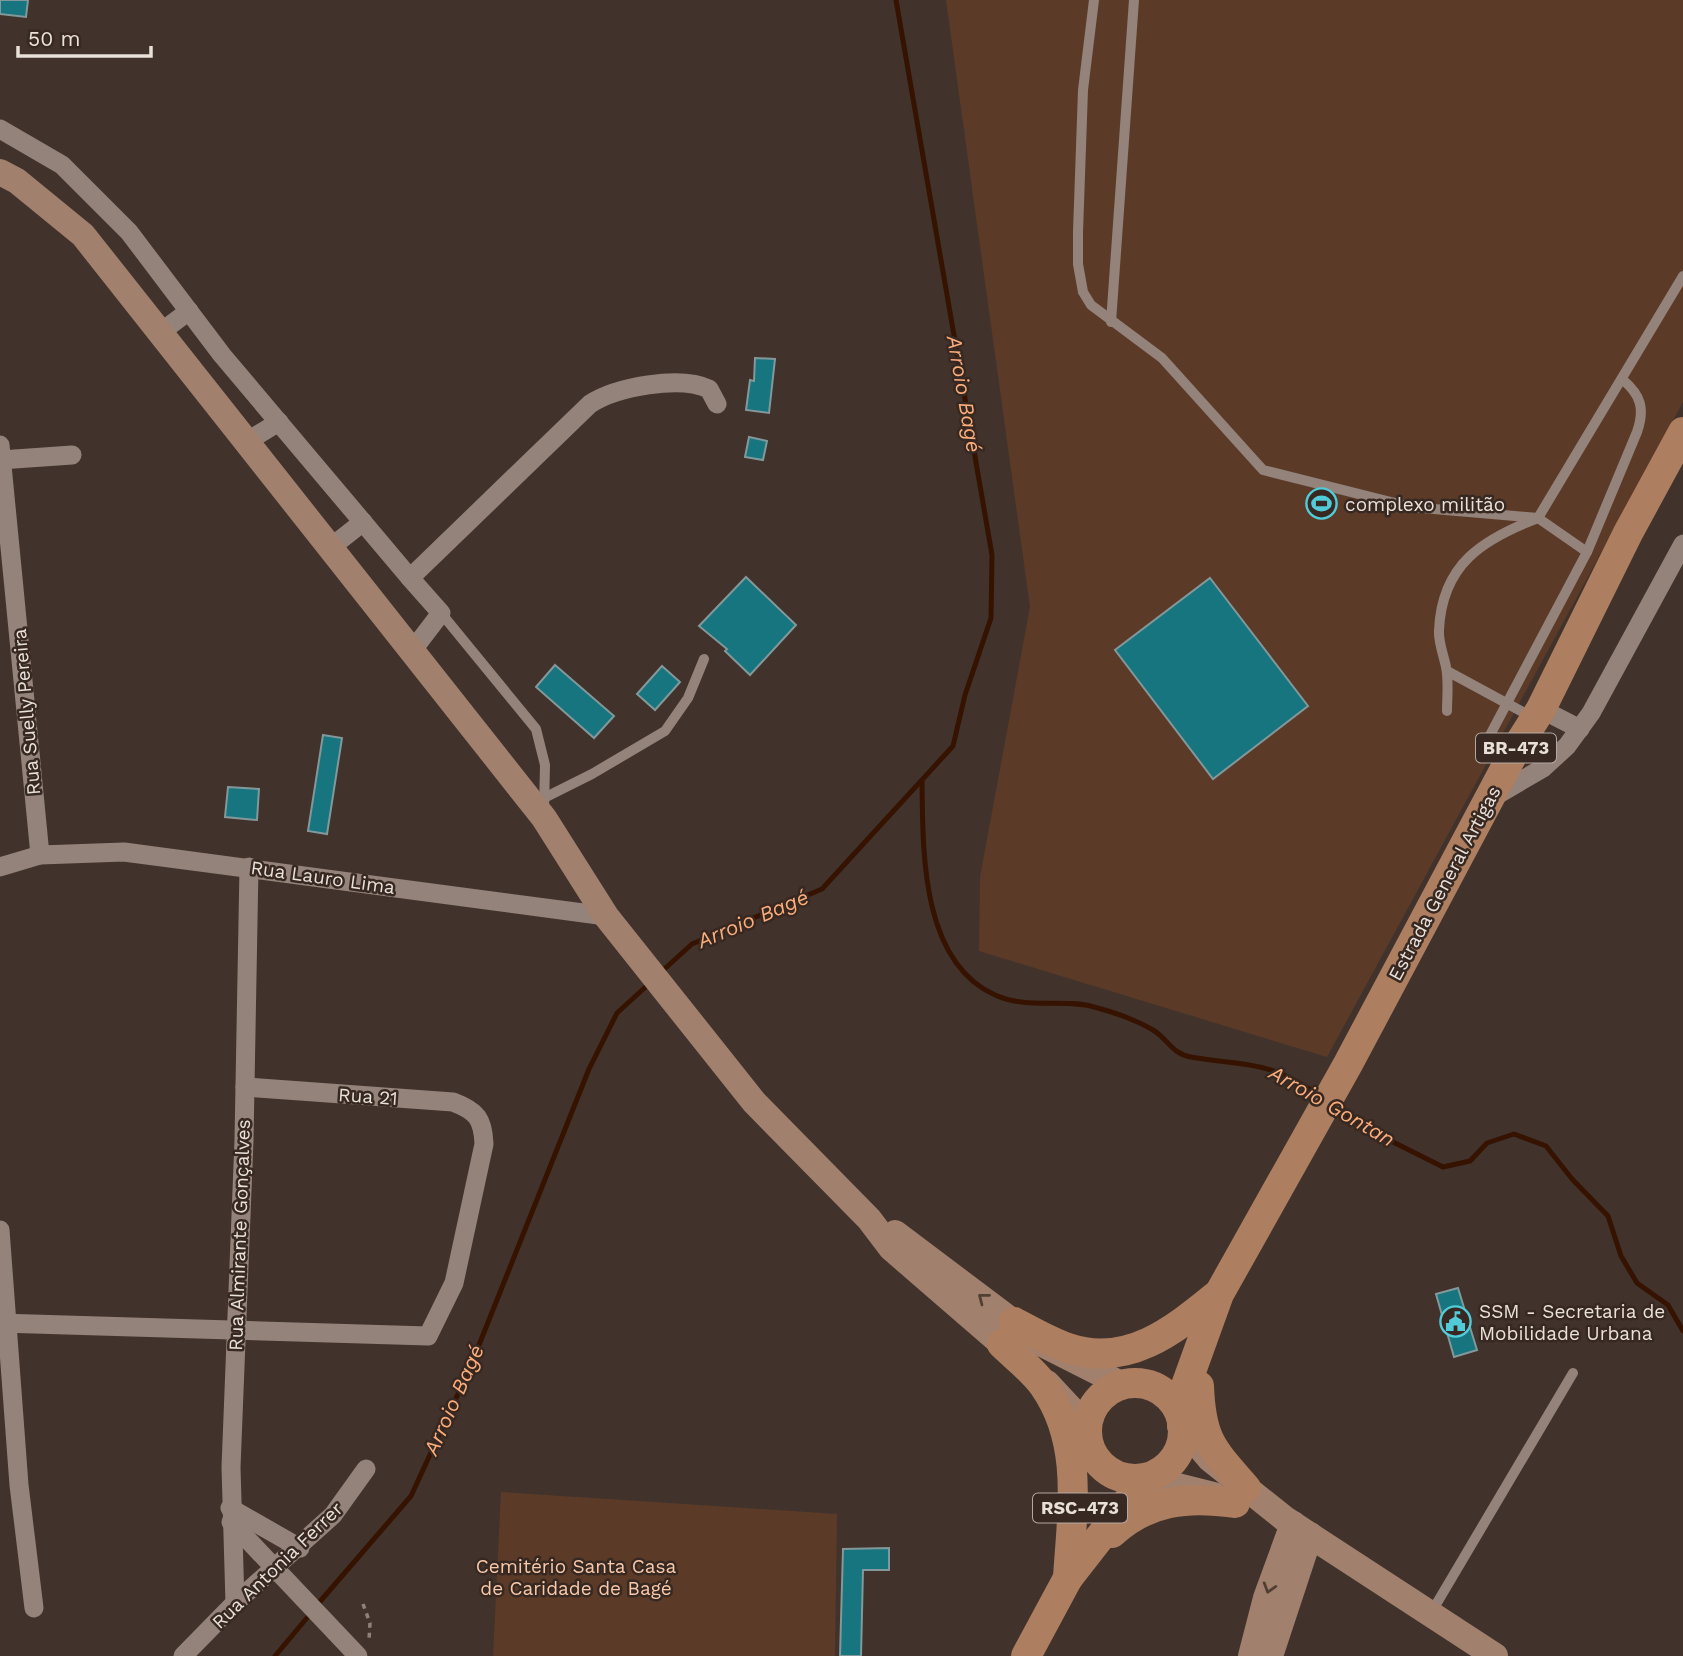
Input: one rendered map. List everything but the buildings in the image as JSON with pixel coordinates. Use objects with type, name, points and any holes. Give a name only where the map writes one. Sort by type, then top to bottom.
[{"type":"main road","points":[[0,172],[17,181],[83,235],[412,651],[544,808],[613,924],[754,1102],[869,1219],[891,1248],[1008,1333],[1124,1385],[1146,1385],[1167,1396],[1174,1404],[1182,1426],[1240,1495]]},
{"type":"main road","name":"Estrada General Artigas","points":[[1219,1294],[1348,1064],[1488,800],[1538,714],[1628,533],[1683,432]]},
{"type":"main road","points":[[1008,1333],[1103,1355],[1138,1349],[1175,1330],[1219,1294]]},
{"type":"main road","points":[[1087,1431],[1096,1404],[1103,1396],[1124,1385],[1219,1294]]},
{"type":"main road","points":[[1146,1478],[1167,1467],[1174,1458],[1182,1437],[1184,1391],[1219,1294]]},
{"type":"main road","points":[[1219,1294],[1199,1373],[1200,1419],[1210,1446],[1240,1495]]},
{"type":"main road","points":[[1008,1333],[1065,1399],[1087,1431],[1096,1458],[1103,1467],[1124,1478],[1146,1478],[1240,1495],[1296,1526],[1495,1656]]},
{"type":"main road","points":[[1008,1333],[1062,1417],[1073,1461],[1068,1578]]},
{"type":"main road","name":"RSC-473","points":[[1068,1578],[1087,1431]]},
{"type":"main road","name":"RSC-473","points":[[1026,1656],[1068,1578],[1146,1478]]},
{"type":"main road","points":[[1068,1578],[1125,1521],[1166,1501],[1240,1495]]},
{"type":"main road","points":[[1251,1656],[1266,1598],[1296,1526]]},
{"type":"main road","points":[[1270,1656],[1296,1526]]},
{"type":"street","points":[[0,129],[62,166],[129,232],[279,422],[441,613],[412,651]]},
{"type":"street","points":[[161,332],[189,311]]},
{"type":"street","points":[[410,579],[590,404],[608,393],[683,382],[709,389],[717,404]]},
{"type":"street","points":[[246,442],[279,422]]},
{"type":"street","points":[[1,455],[72,455]]},
{"type":"street","name":"Rua Suelly Pereira","points":[[1,455],[40,855]]},
{"type":"street","points":[[330,548],[363,522]]},
{"type":"street","points":[[1488,800],[1544,768],[1580,729],[1683,544]]},
{"type":"street","points":[[1538,714],[1580,729]]},
{"type":"street","name":"Rua Lauro Lima","points":[[0,867],[40,855],[124,852],[249,867],[613,924]]},
{"type":"street","name":"Rua Almirante Gonçalves","points":[[235,1603],[231,1515],[234,1328],[245,1087],[249,867]]},
{"type":"street","name":"Rua 21","points":[[234,1328],[428,1336],[454,1283],[484,1144],[483,1123],[473,1109],[453,1102],[245,1087]]},
{"type":"street","points":[[0,1230],[3,1323],[34,1608]]},
{"type":"street","points":[[3,1323],[234,1328]]},
{"type":"street","name":"Rua Antonia Ferrer","points":[[183,1656],[235,1603],[333,1516],[366,1469]]},
{"type":"street","points":[[231,1515],[300,1548]]},
{"type":"street","points":[[231,1515],[275,1568],[344,1638],[363,1651]]},
{"type":"lane","points":[[1094,0],[1083,90],[1078,264],[1083,292],[1091,305],[1162,358],[1263,470],[1411,507],[1538,518],[1587,552]]},
{"type":"lane","points":[[1111,321],[1134,0]]},
{"type":"lane","points":[[1447,710],[1447,671],[1439,631],[1449,585],[1469,555],[1478,548],[1497,534],[1538,518],[1683,276]]},
{"type":"lane","points":[[1489,737],[1587,552],[1642,418],[1637,392],[1623,380]]},
{"type":"lane","points":[[441,613],[536,729],[545,765],[544,808]]},
{"type":"lane","points":[[544,808],[592,774],[666,731],[688,698],[704,659]]},
{"type":"lane","points":[[1447,671],[1506,704],[1538,714]]},
{"type":"lane","points":[[1431,1613],[1573,1373]]},
{"type":"path","points":[[363,1604],[370,1623],[363,1651]]},
{"type":"green space","name":"complexo militão","points":[[946,0],[1683,0],[1683,402],[1327,1057],[979,951],[980,877],[1030,607]]},
{"type":"green space","name":"Cemitério Santa Casa de Caridade de Bagé","points":[[501,1492],[837,1514],[835,1656],[493,1656]]},
{"type":"waterway","name":"Arroio Bagé","points":[[660,973],[692,944],[822,889],[953,746],[965,695],[991,618],[992,555],[896,0]]},
{"type":"waterway","name":"Arroio Gontan","points":[[922,781],[923,838],[931,901],[939,930],[952,957],[970,979],[995,995],[1007,999],[1033,1003],[1071,1003],[1117,1014],[1153,1030],[1175,1050],[1185,1055],[1271,1070],[1320,1096]]},
{"type":"waterway","name":"Arroio Bagé","points":[[317,1605],[411,1496],[469,1370],[589,1069],[617,1013],[651,982]]},
{"type":"waterway","name":"Arroio Gontan","points":[[1333,1106],[1365,1128],[1443,1167],[1470,1161],[1487,1143],[1514,1134],[1546,1146],[1572,1179],[1608,1216],[1621,1256],[1637,1283],[1668,1305],[1683,1331]]},
{"type":"waterway","name":"Arroio Bagé","points":[[275,1656],[311,1613]]},
{"type":"place","name":"complexo militão","points":[[1322,504]]},
{"type":"place","name":"SSM - Secretaria de Mobilidade Urbana","points":[[1456,1322]]}]
